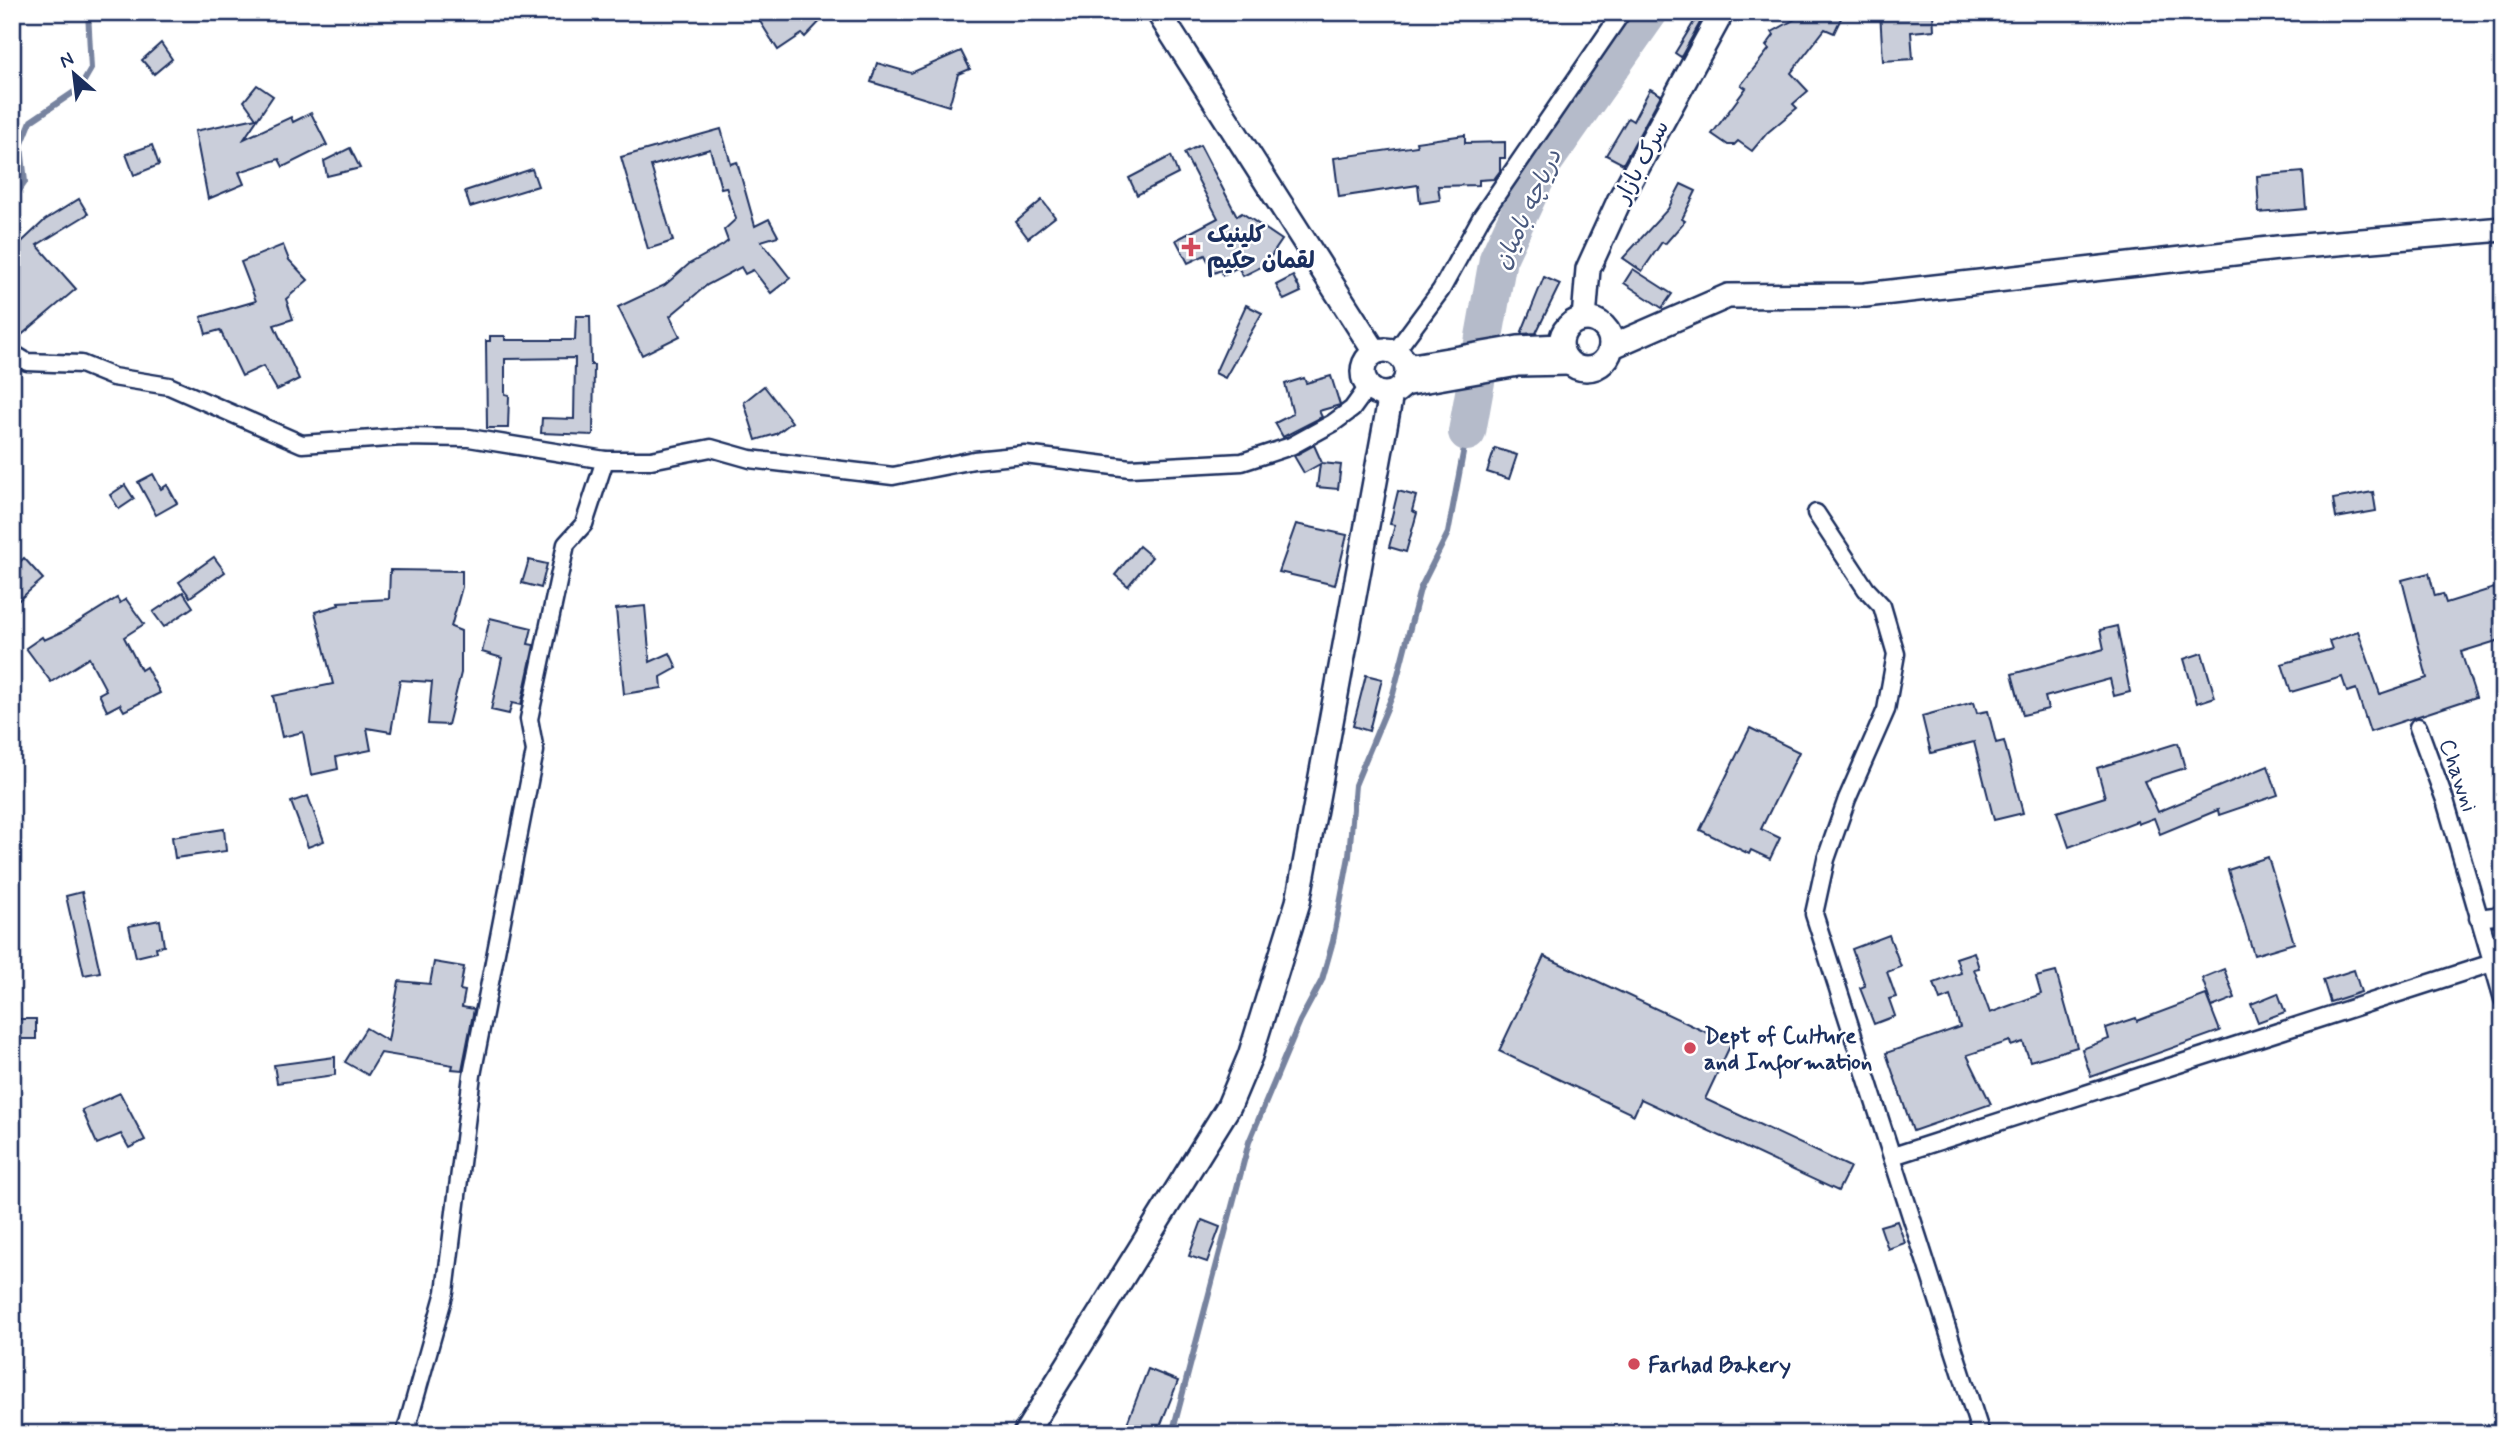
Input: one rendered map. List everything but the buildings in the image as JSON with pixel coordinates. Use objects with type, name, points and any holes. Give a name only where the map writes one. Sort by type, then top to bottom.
[{"type":"main road","points":[[1025,1434],[1230,1107],[1250,1056],[1298,902],[1394,370],[1158,12]]},
{"type":"main road","name":"سرک بازار","points":[[1584,319],[1588,270],[1613,212],[1722,12]]},
{"type":"main road","points":[[1394,370],[1378,394],[1368,387],[1363,368],[1441,371],[1518,356],[1565,354],[1581,369],[1595,368],[1605,360],[1611,347],[1728,296],[1865,295],[2278,248],[2503,229]]},
{"type":"main road","points":[[1565,354],[1565,331],[1584,319],[1604,327],[1611,347]]},
{"type":"street","points":[[1394,370],[1482,216],[1622,12]]},
{"type":"street","points":[[12,353],[27,362],[81,364],[113,377],[169,386],[302,444],[402,437],[470,438],[605,460],[651,460],[710,449],[750,459],[892,477],[974,460],[1025,455],[1130,468],[1242,462],[1291,446],[1333,423],[1352,409],[1368,387]]},
{"type":"street","points":[[405,1434],[445,1292],[472,1075],[534,751],[529,719],[566,544],[584,523],[605,460]]},
{"type":"street","points":[[1816,513],[1866,589],[1882,606],[1896,654],[1886,710],[1847,799],[1826,859],[1814,914],[1854,1047],[1893,1156],[1981,1434]]},
{"type":"street","name":"Chawni","points":[[2418,727],[2445,800],[2503,999]]},
{"type":"street","points":[[2479,918],[2503,915]]},
{"type":"street","points":[[1893,1156],[2492,963]]},
{"type":"waterway","points":[[12,201],[25,182],[21,146],[31,121],[80,88],[91,69],[88,12]]},
{"type":"waterway","name":"دریاچه بامیان","points":[[1467,432],[1498,259],[1543,163],[1649,12]]},
{"type":"waterway","points":[[1172,1434],[1249,1142],[1300,1021],[1322,980],[1333,941],[1349,856],[1355,785],[1393,694],[1420,589],[1448,533],[1467,432]]},
{"type":"place","name":"کلینیک لقمان حکیم","points":[[1191,247]]},
{"type":"place","name":"Dept of Culture and Information","points":[[1690,1048]]},
{"type":"place","name":"Farhad Bakery","points":[[1634,1364]]}]
